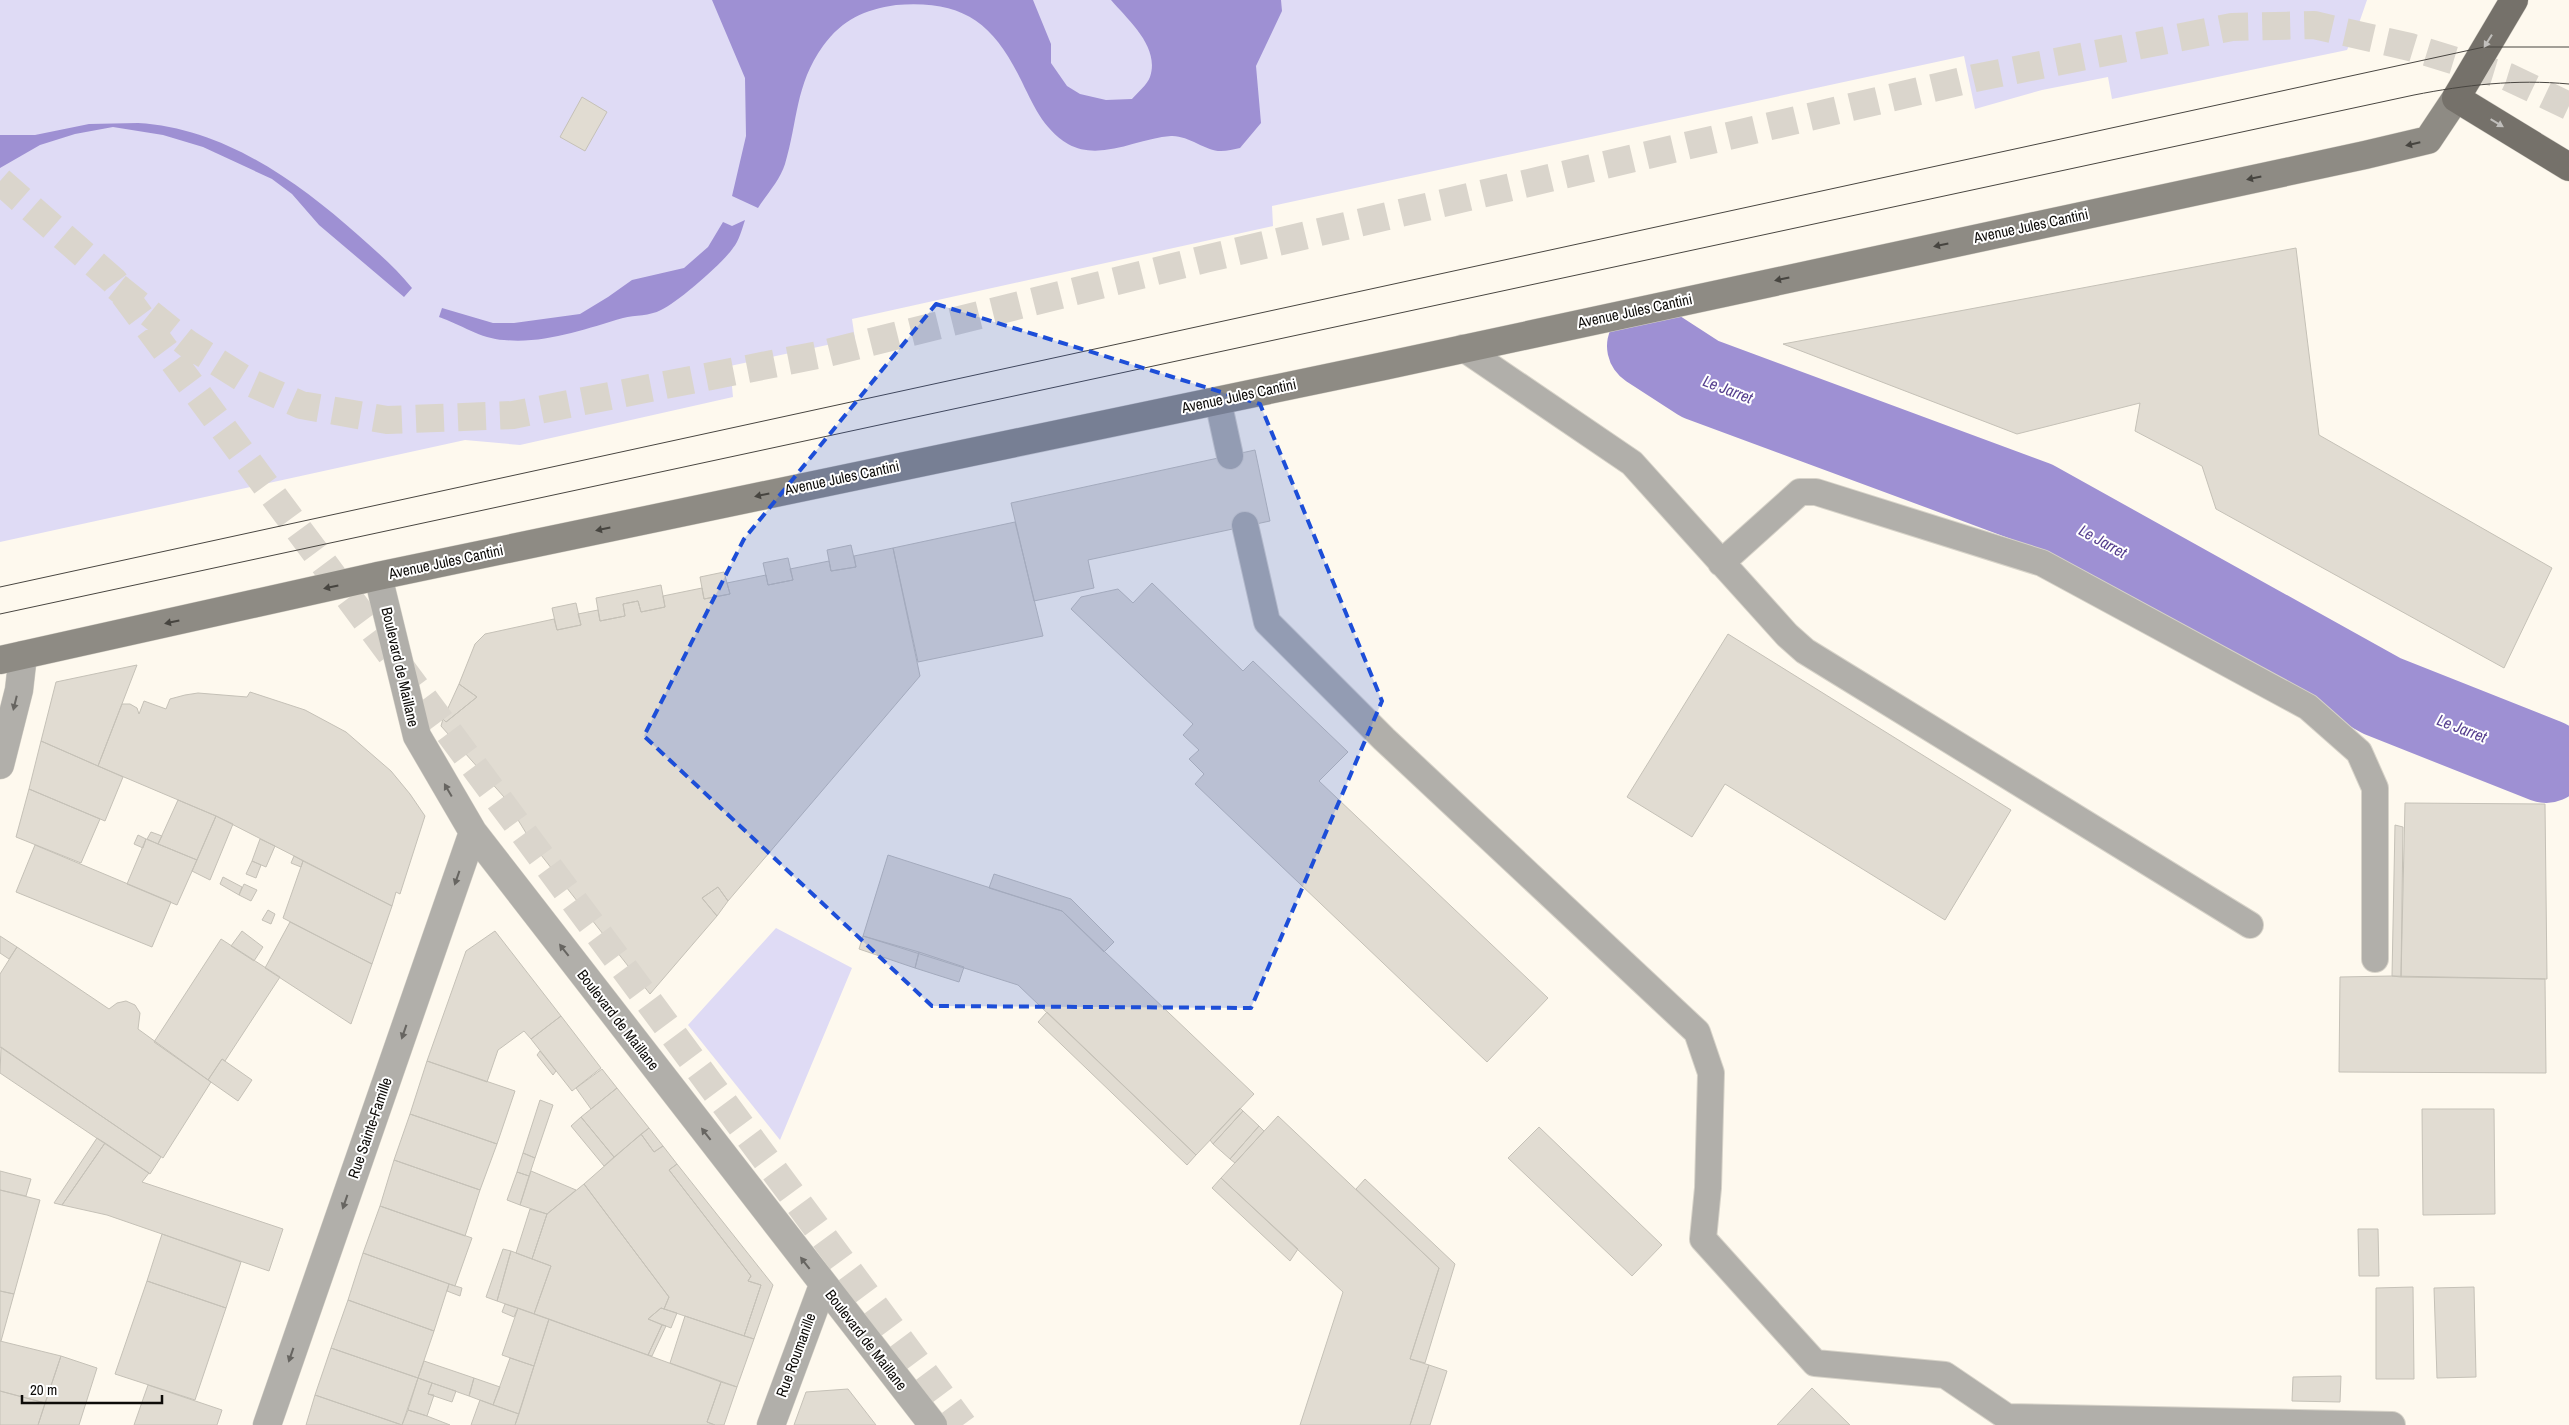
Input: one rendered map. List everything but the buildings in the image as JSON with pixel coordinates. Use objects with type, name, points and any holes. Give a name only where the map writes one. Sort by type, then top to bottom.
[{"type":"main road","points":[[2514,0],[2456,98],[2569,167]]},
{"type":"main road","name":"Avenue Jules Cantini","points":[[12,657],[378,576],[1218,401],[2428,140],[2456,98]]},
{"type":"street","name":"Boulevard de Maillane","points":[[378,576],[417,736],[473,832],[822,1285],[933,1425]]},
{"type":"street","points":[[0,765],[19,690],[12,657]]},
{"type":"street","name":"Rue Sainte-Famille","points":[[267,1425],[473,832]]},
{"type":"street","name":"Rue Roumanille","points":[[771,1425],[822,1285]]},
{"type":"lane","points":[[1463,348],[1632,463],[1787,635],[1805,651],[2250,925]]},
{"type":"lane","points":[[1218,401],[1230,456]]},
{"type":"lane","points":[[1721,563],[1800,492],[1816,492],[2042,563],[2308,707],[2359,752],[2375,788],[2375,959]]},
{"type":"lane","points":[[1245,525],[1267,622],[1384,739],[1697,1032],[1711,1073],[1708,1188],[1703,1239],[1814,1363],[1945,1375],[2007,1417],[2392,1425]]},
{"type":"highlighted area","points":[[936,304],[1260,404],[1382,701],[1251,1008],[932,1006],[644,736],[744,539]]},
{"type":"shaded area","points":[[0,0],[2367,0],[2347,50],[2112,99],[2108,77],[2042,90],[1975,109],[1964,56],[1272,206],[1273,226],[852,319],[855,339],[730,366],[733,397],[520,445],[465,440],[0,542]]},
{"type":"shaded area","points":[[712,0],[1033,0],[1051,44],[1051,63],[1067,86],[1080,94],[1106,100],[1132,99],[1149,80],[1152,66],[1151,55],[1141,35],[1111,0],[1281,0],[1282,11],[1256,66],[1261,123],[1240,148],[1221,151],[1209,149],[1177,136],[1158,138],[1106,150],[1080,149],[1068,144],[1051,131],[1039,115],[1009,58],[998,42],[972,18],[939,6],[919,4],[896,5],[864,13],[846,22],[838,29],[823,46],[814,61],[802,89],[783,170],[758,208],[732,196],[746,136],[745,78]]},
{"type":"shaded area","points":[[138,123],[169,127],[200,135],[229,146],[257,160],[284,177],[334,215],[386,260],[412,288],[404,297],[319,225],[292,194],[272,179],[203,147],[163,135],[113,127],[75,134],[40,145],[0,168],[0,135],[35,135],[89,124]]},
{"type":"shaded area","points":[[745,220],[740,235],[728,255],[678,299],[657,312],[623,318],[565,335],[519,341],[487,337],[439,317],[442,308],[493,323],[514,323],[580,314],[632,280],[684,268],[708,247],[723,222],[732,226]]},
{"type":"shaded area","points":[[776,928],[852,968],[780,1140],[688,1025]]},
{"type":"waterway","name":"Le Jarret","points":[[1649,346],[1700,379],[2035,503],[2382,696],[2546,761]]},
{"type":"tunnel","points":[[117,287],[188,344],[249,382],[301,405],[387,420],[513,415],[823,354],[1205,259],[1975,78],[2232,27],[2314,25],[2410,47],[2508,77],[2569,106]]},
{"type":"tunnel","points":[[0,181],[114,281],[963,1425]]},
{"type":"tram line","points":[[0,587],[2484,47],[2569,47]]},
{"type":"tram line","points":[[0,614],[2414,95],[2452,88],[2491,84],[2530,82],[2569,84]]}]
